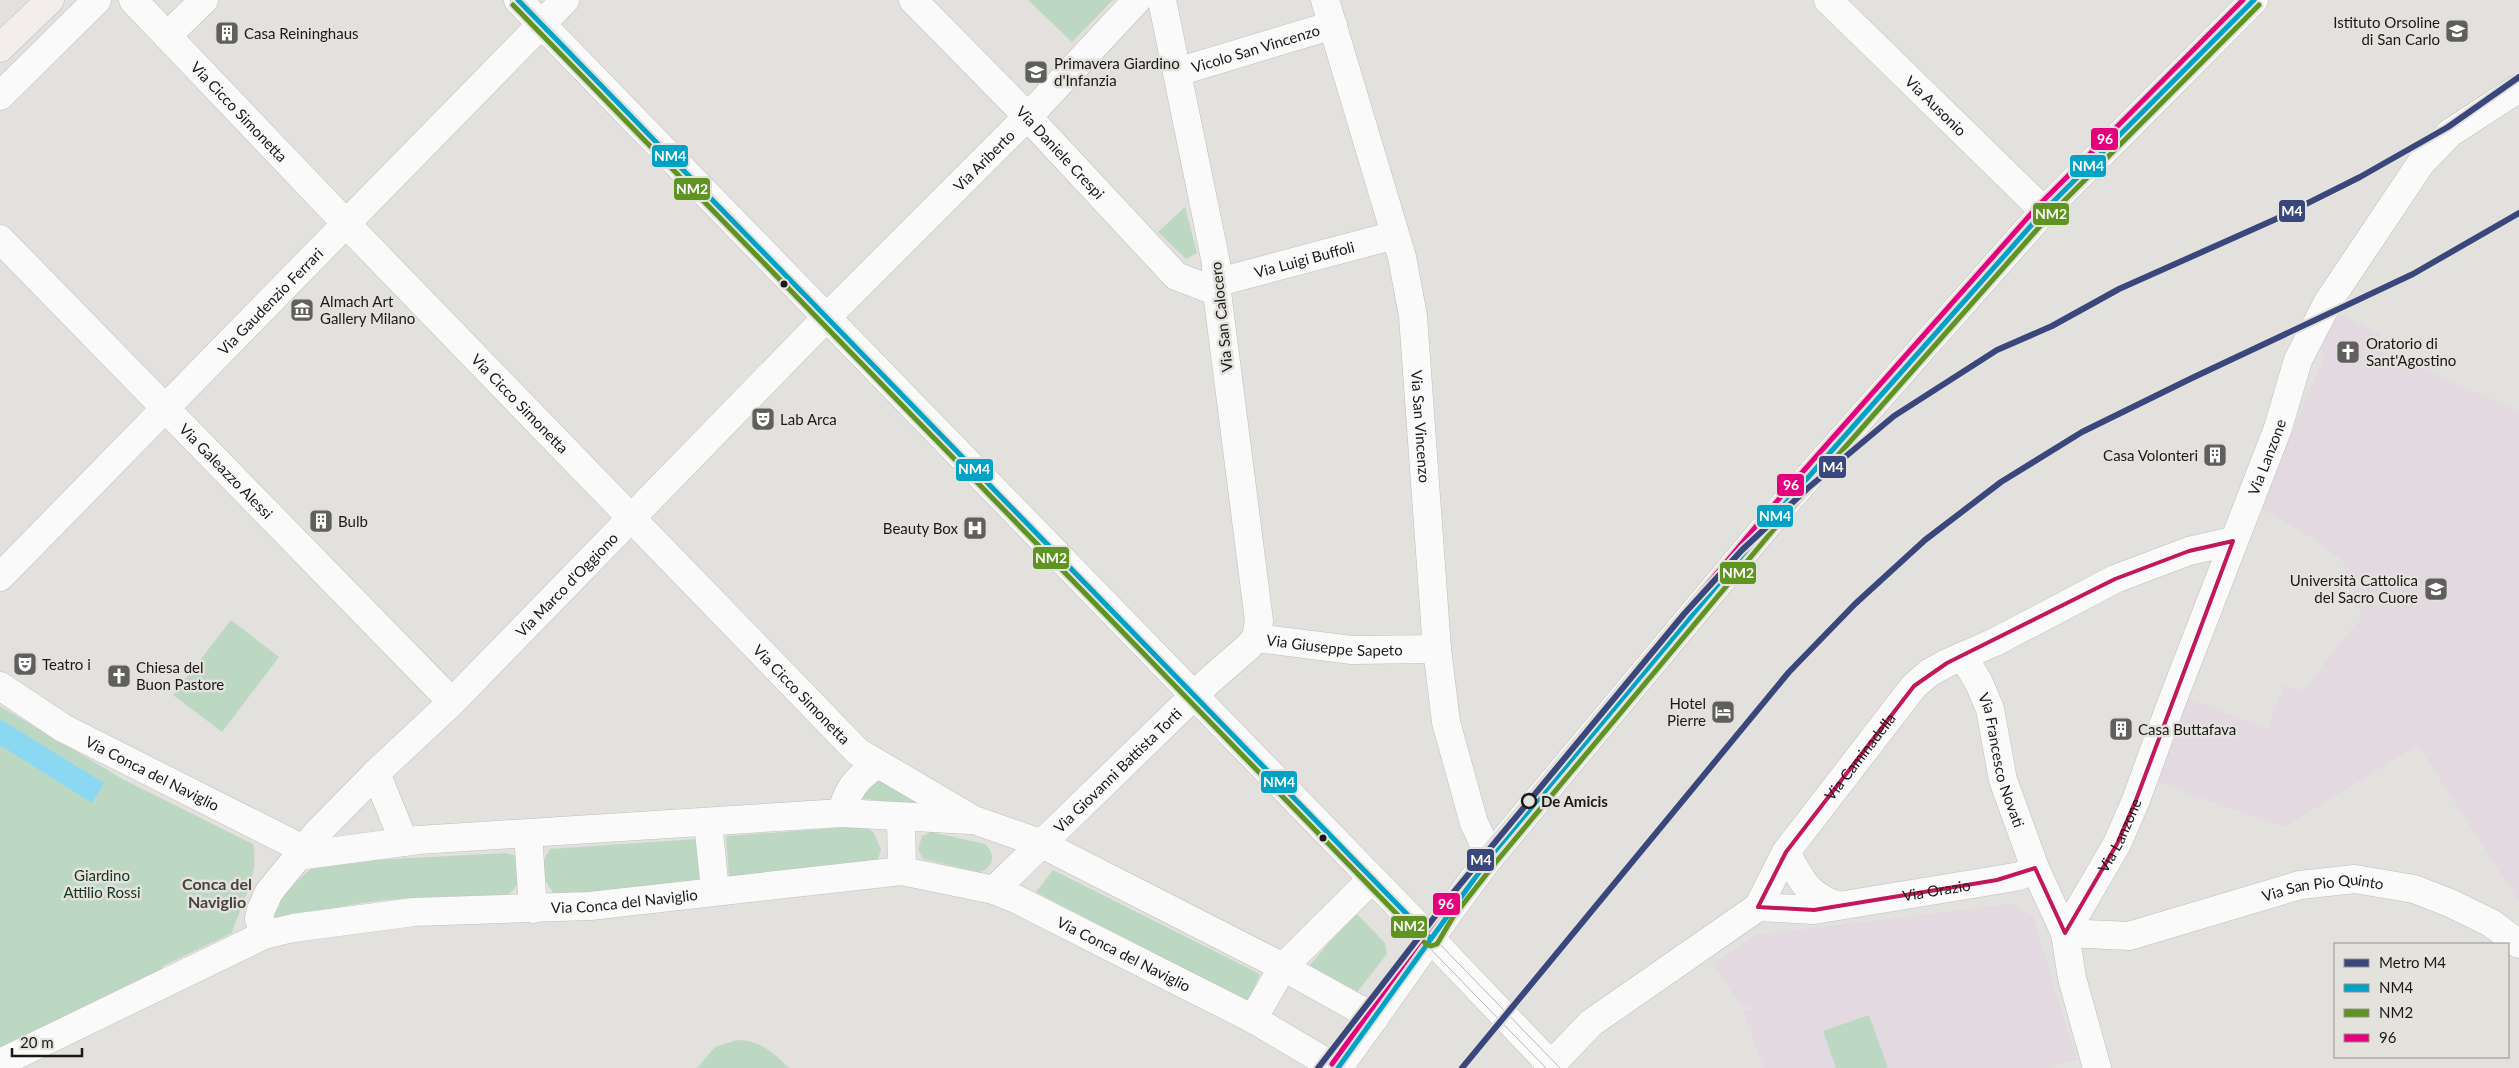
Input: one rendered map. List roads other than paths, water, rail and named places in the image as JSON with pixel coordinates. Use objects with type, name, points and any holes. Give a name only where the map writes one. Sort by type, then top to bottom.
[{"type":"main road","points":[[0,48],[50,0]]},
{"type":"street","points":[[0,96],[97,0]]},
{"type":"street","name":"Via Cicco Simonetta","points":[[133,0],[631,519],[858,752],[877,764]]},
{"type":"street","points":[[167,36],[204,0]]},
{"type":"street","points":[[518,0],[1431,939],[1551,1067]]},
{"type":"street","name":"Via Gaudenzio Ferrari","points":[[0,577],[164,408],[347,225],[565,0]]},
{"type":"street","name":"Via Daniele Crespi","points":[[913,0],[1027,116],[1176,276],[1208,288],[1216,284]]},
{"type":"street","name":"Via Ariberto","points":[[826,318],[1027,116],[1138,0]]},
{"type":"street","name":"Via San Calocero","points":[[1162,0],[1216,263],[1216,284],[1259,621],[1256,638]]},
{"type":"street","name":"Via Ausonio","points":[[1828,0],[2044,210]]},
{"type":"street","points":[[1337,1068],[1375,1018],[1431,939],[1447,913],[1490,858],[1789,500],[2044,210],[2254,0]]},
{"type":"street","name":"Vicolo San Vincenzo","points":[[1178,72],[1329,12]]},
{"type":"street","name":"Via San Vincenzo","points":[[1329,12],[1402,257],[1413,316],[1437,649],[1446,722],[1474,823],[1490,858]]},
{"type":"street","name":"Via Lanzone","points":[[2065,933],[2117,844],[2136,800],[2278,428],[2298,360],[2328,302],[2421,162],[2450,133],[2519,88]]},
{"type":"street","name":"Via Luigi Buffoli","points":[[1216,284],[1230,278],[1395,236]]},
{"type":"street","name":"Via Galeazzo Alessi","points":[[0,239],[452,702]]},
{"type":"street","name":"Via Marco d'Oggiono","points":[[300,852],[376,773],[452,702],[826,318]]},
{"type":"street","name":"Via Caminadella","points":[[1551,1067],[1591,1023],[1758,907],[1786,852],[1914,686],[1929,673],[1996,642],[2115,579],[2189,551],[2234,541]]},
{"type":"street","name":"Via Giuseppe Sapeto","points":[[1195,696],[1256,638],[1352,650],[1437,649]]},
{"type":"street","name":"Via Francesco Novati","points":[[1963,656],[1979,683],[1990,709],[2003,780],[2035,868],[2065,933],[2072,978],[2097,1068]]},
{"type":"street","name":"Via Conca del Naviglio","points":[[0,686],[63,728],[300,852]]},
{"type":"street","name":"Via Giovanni Battista Torti","points":[[1040,844],[1195,696]]},
{"type":"street","points":[[842,813],[844,800],[853,785],[862,774],[877,764],[974,820],[1040,844],[1283,967],[1375,1018]]},
{"type":"street","points":[[376,773],[404,842]]},
{"type":"street","points":[[264,935],[259,919],[260,910],[270,892],[300,852],[404,842],[842,813],[901,818],[974,820]]},
{"type":"street","points":[[901,818],[902,871]]},
{"type":"street","name":"Via Conca del Naviglio","points":[[708,822],[716,890]]},
{"type":"street","name":"Via Conca del Naviglio","points":[[528,834],[533,909]]},
{"type":"street","points":[[994,890],[1040,844]]},
{"type":"street","points":[[1786,852],[1809,891],[1819,899],[1836,905]]},
{"type":"street","name":"Via Orazio","points":[[1758,907],[1814,910],[2020,876],[2035,868]]},
{"type":"street","name":"Via Conca del Naviglio","points":[[0,1063],[264,935],[293,928],[414,912],[590,906],[716,890],[902,871],[994,890],[1253,1020],[1337,1068]]},
{"type":"street","points":[[1253,1020],[1283,967],[1372,879]]},
{"type":"street","name":"Via San Pio Quinto","points":[[2065,933],[2118,937],[2131,936],[2300,885],[2355,879],[2414,889],[2450,903],[2490,923],[2519,944]]},
{"type":"water","points":[[0,719],[104,783],[92,803],[0,745]]},
{"type":"tram line","points":[[510,0],[1546,1068]]},
{"type":"tram line","points":[[524,0],[1560,1068]]},
{"type":"metro line","name":"M4","points":[[1318,1068],[1453,893],[1684,614],[1742,550],[1808,488],[1894,416],[1997,350],[2052,326],[2119,289],[2276,219],[2360,177],[2448,127],[2519,77]]},
{"type":"metro line","name":"M4","points":[[1462,1068],[1789,672],[1855,604],[1925,540],[2001,482],[2082,432],[2413,274],[2519,213]]},
{"type":"place","name":"Istituto Orsoline di San Carlo","points":[[2457,31]]},
{"type":"place","name":"Casa Reininghaus","points":[[227,33]]},
{"type":"place","name":"Primavera Giardino d'Infanzia","points":[[1036,72]]},
{"type":"place","name":"Almach Art Gallery Milano","points":[[302,310]]},
{"type":"place","name":"Oratorio di Sant'Agostino","points":[[2348,352]]},
{"type":"place","name":"Lab Arca","points":[[763,419]]},
{"type":"place","name":"Casa Volonteri","points":[[2215,455]]},
{"type":"place","name":"Bulb","points":[[321,521]]},
{"type":"place","name":"Beauty Box","points":[[975,528]]},
{"type":"place","name":"Università Cattolica del Sacro Cuore","points":[[2436,589]]},
{"type":"place","name":"Teatro i","points":[[25,664]]},
{"type":"place","name":"Chiesa del Buon Pastore","points":[[119,676]]},
{"type":"place","name":"Hotel Pierre","points":[[1723,712]]},
{"type":"place","name":"Casa Buttafava","points":[[2121,729]]},
{"type":"place","name":"De Amicis","points":[[1529,801]]},
{"type":"district","name":"Conca del Naviglio","points":[[217,892]]},
{"type":"park label","name":"Giardino Attilio Rossi","points":[[102,884]]}]
